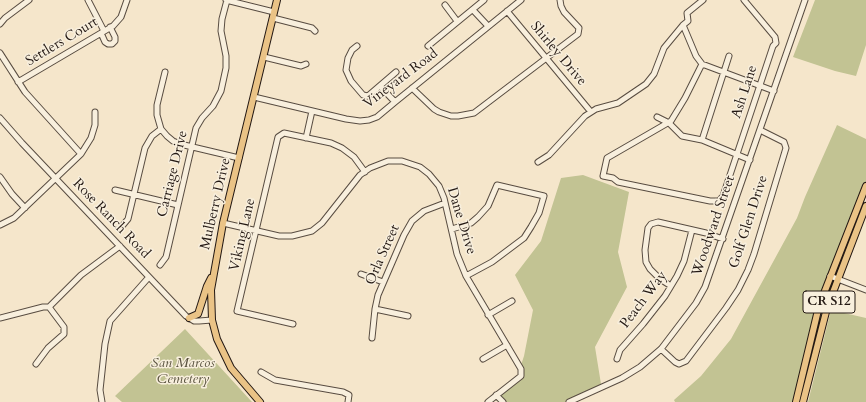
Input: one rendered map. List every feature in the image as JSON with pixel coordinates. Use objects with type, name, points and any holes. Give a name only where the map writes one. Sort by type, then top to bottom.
[{"type":"main road","name":"Mulberry Drive","points":[[260,402],[231,368],[217,339],[212,320],[211,290],[224,223],[277,0]]},
{"type":"main road","name":"CR S12","points":[[796,402],[819,306],[866,186]]},
{"type":"main road","name":"CR S12","points":[[804,402],[827,308],[866,206]]},
{"type":"main road","points":[[189,318],[198,314],[200,311],[207,286],[213,275]]},
{"type":"street","points":[[0,24],[5,18],[28,0]]},
{"type":"street","points":[[88,0],[103,32],[105,42],[108,44],[112,44],[115,41],[115,37],[110,27]]},
{"type":"street","name":"Settlers Court","points":[[18,82],[110,27],[121,17],[126,0]]},
{"type":"street","points":[[226,0],[312,28],[315,31]]},
{"type":"street","name":"Carriage Drive","points":[[160,265],[166,257],[196,128],[202,118],[213,106],[221,91],[226,68],[222,19],[226,0]]},
{"type":"street","points":[[428,46],[484,0]]},
{"type":"street","name":"Vineyard Road","points":[[254,97],[346,119],[364,121],[377,117],[521,0]]},
{"type":"street","points":[[412,88],[434,109],[451,116],[474,113],[578,34],[579,28],[564,12],[560,0]]},
{"type":"street","points":[[538,162],[548,155],[585,116],[601,107],[618,103],[646,84],[654,74],[664,48],[688,21],[686,13],[703,0]]},
{"type":"street","name":"Ash Lane","points":[[669,123],[607,158],[603,176],[613,178],[618,182],[710,201],[719,201],[723,196],[773,46],[776,43],[775,37],[744,0]]},
{"type":"street","name":"Woodward Street","points":[[573,401],[622,378],[640,367],[661,349],[692,309],[705,287],[774,91],[804,0]]},
{"type":"street","points":[[445,5],[457,22]]},
{"type":"street","points":[[473,10],[488,26]]},
{"type":"street","name":"Shirley Drive","points":[[507,11],[591,112]]},
{"type":"street","points":[[683,25],[696,56],[702,64],[774,91]]},
{"type":"street","points":[[357,46],[352,50],[348,58],[346,70],[351,81],[363,95],[368,96],[396,72]]},
{"type":"street","points":[[0,53],[25,92],[82,154]]},
{"type":"street","points":[[702,140],[729,56]]},
{"type":"street","points":[[264,57],[301,66],[306,64]]},
{"type":"street","points":[[669,123],[686,98],[702,64]]},
{"type":"street","points":[[165,72],[157,105],[157,120],[161,129],[167,136],[173,141],[192,147],[239,158]]},
{"type":"street","points":[[380,86],[395,102]]},
{"type":"street","points":[[306,138],[312,111]]},
{"type":"street","points":[[0,225],[14,218],[82,154],[91,138],[95,125],[95,112]]},
{"type":"street","points":[[657,117],[669,123],[682,136],[702,140],[750,160]]},
{"type":"street","name":"Rose Ranch Road","points":[[0,118],[189,318]]},
{"type":"street","points":[[123,225],[128,219],[145,148],[152,136],[161,129]]},
{"type":"street","name":"Golf Glen Drive","points":[[661,349],[675,362],[679,364],[686,362],[730,302],[748,270],[786,148],[784,142],[760,130]]},
{"type":"street","name":"Viking Lane","points":[[293,324],[237,311],[278,137],[284,133],[331,143],[342,148],[354,157],[364,172]]},
{"type":"street","name":"Dane Drive","points":[[224,223],[279,236],[292,236],[312,230],[322,223],[360,175],[370,168],[388,161],[409,163],[420,167],[429,174],[438,186],[445,203],[458,254],[466,276],[522,373],[521,376],[496,395]]},
{"type":"street","points":[[0,178],[25,208]]},
{"type":"street","points":[[452,229],[471,223],[478,217],[488,206],[497,185],[544,196],[539,212],[524,238],[492,262],[466,276]]},
{"type":"street","points":[[115,190],[178,205]]},
{"type":"street","name":"Orla Street","points":[[372,338],[378,295],[404,235],[412,221],[424,211],[445,203]]},
{"type":"street","points":[[671,286],[660,279],[650,269],[646,262],[645,250],[648,228],[651,224],[658,222],[722,239]]},
{"type":"street","name":"Peach Way","points":[[617,359],[620,350],[643,324],[671,286],[684,261],[692,230]]},
{"type":"street","points":[[0,318],[49,307],[81,275],[120,246]]},
{"type":"street","points":[[361,274],[383,282]]},
{"type":"street","points":[[830,276],[866,290]]},
{"type":"street","points":[[102,402],[100,390],[105,344],[110,321],[150,277]]},
{"type":"street","points":[[488,315],[512,301]]},
{"type":"street","points":[[36,364],[48,348],[64,334],[64,327],[49,307]]},
{"type":"street","points":[[375,309],[408,316]]},
{"type":"street","points":[[189,318],[199,321],[212,320]]},
{"type":"street","points":[[483,359],[507,345]]},
{"type":"street","points":[[261,372],[274,380],[343,392],[349,395],[348,402]]},
{"type":"street","points":[[488,402],[496,395],[503,402]]},
{"type":"green space","points":[[815,0],[866,0],[866,45],[856,76],[835,71],[793,57]]},
{"type":"green space","points":[[837,125],[866,139],[866,194],[826,308],[805,402],[675,402],[674,400],[701,376],[731,339],[797,218]]},
{"type":"green space","points":[[583,175],[629,192],[618,252],[627,287],[595,347],[601,384],[569,402],[503,402],[497,395],[516,380],[524,356],[533,310],[515,275],[541,241],[561,178]]},
{"type":"green space","points":[[831,310],[866,318],[866,402],[808,402]]},
{"type":"green space","name":"San Marcos Cemetery","points":[[185,329],[252,402],[122,402],[115,396]]}]
